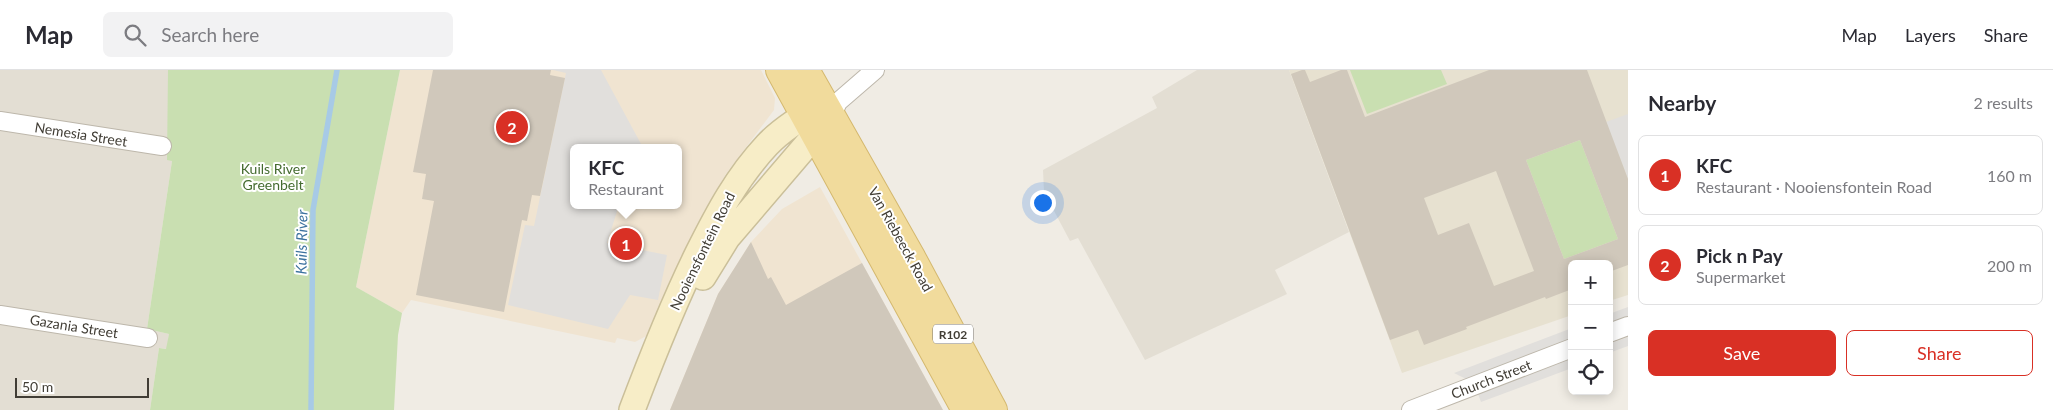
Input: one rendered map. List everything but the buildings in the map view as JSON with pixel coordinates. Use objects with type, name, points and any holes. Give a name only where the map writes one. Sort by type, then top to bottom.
[{"type":"main road","name":"Van Riebeeck Road","points":[[780,70],[823,114],[993,410]]},
{"type":"main road","name":"Van Riebeeck Road","points":[[805,70],[823,114],[966,410]]},
{"type":"street","points":[[823,114],[875,70]]},
{"type":"street","name":"Nooiensfontein Road","points":[[632,410],[685,279],[726,198],[741,176],[768,144],[787,127],[823,114]]},
{"type":"street","name":"Nooiensfontein Road","points":[[647,410],[673,339],[708,267],[726,238],[823,114]]},
{"type":"street","name":"Nemesia Street","points":[[0,121],[162,146]]},
{"type":"street","name":"Gazania Street","points":[[0,315],[148,338]]},
{"type":"street","points":[[1613,332],[1628,326]]},
{"type":"street","name":"Church Street","points":[[1411,410],[1568,350]]},
{"type":"shaded area","points":[[0,70],[168,70],[172,161],[147,329],[169,334],[167,349],[159,348],[150,410],[0,410]]},
{"type":"shaded area","points":[[400,70],[761,70],[775,98],[774,110],[726,174],[703,213],[652,333],[635,342],[617,338],[615,343],[411,300],[402,313],[356,287]]},
{"type":"shaded area","points":[[553,70],[601,70],[641,144],[570,144],[570,209],[618,209],[607,243],[667,255],[658,300],[630,295],[608,329],[508,305],[525,225],[534,226],[566,73]]},
{"type":"shaded area","points":[[1197,70],[1289,70],[1349,232],[1275,270],[1287,294],[1145,360],[1078,238],[1070,241],[1044,192],[1043,170],[1157,108],[1152,97]]},
{"type":"shaded area","points":[[1289,70],[1628,70],[1628,295],[1613,300],[1613,260],[1568,260],[1568,316],[1402,373]]},
{"type":"shaded area","points":[[1628,114],[1628,179],[1606,122]]},
{"type":"shaded area","points":[[820,187],[943,410],[670,410],[718,294],[751,242],[782,209]]},
{"type":"shaded area","points":[[1628,307],[1628,319],[1613,325],[1613,313]]},
{"type":"shaded area","points":[[1568,330],[1568,342],[1468,380],[1454,373]]},
{"type":"shaded area","points":[[1628,337],[1628,346],[1613,352],[1613,343]]},
{"type":"shaded area","points":[[1568,360],[1568,369],[1481,402],[1478,394]]},
{"type":"green space","name":"Kuils River Greenbelt","points":[[168,70],[400,70],[356,287],[402,313],[398,335],[394,410],[150,410],[159,348],[166,349],[169,334],[147,329],[172,161],[167,160]]},
{"type":"green space","points":[[1350,70],[1441,70],[1447,84],[1367,114]]},
{"type":"green space","points":[[1580,140],[1618,239],[1564,259],[1526,160]]},
{"type":"waterway","name":"Kuils River","points":[[311,410],[313,210],[337,70]]},
{"type":"place","name":"Pick n Pay","points":[[512,127]]},
{"type":"place","name":"KFC","points":[[626,244]]}]
